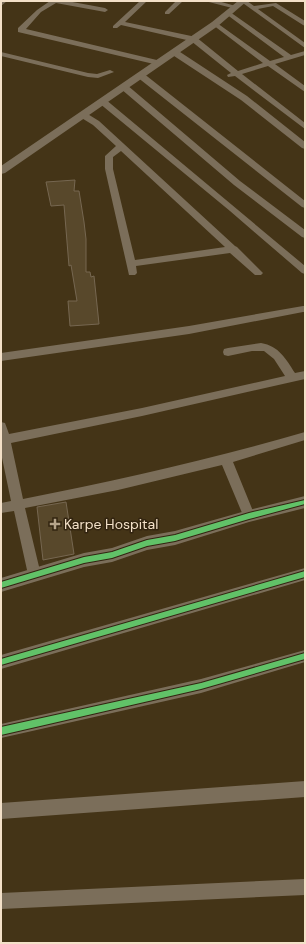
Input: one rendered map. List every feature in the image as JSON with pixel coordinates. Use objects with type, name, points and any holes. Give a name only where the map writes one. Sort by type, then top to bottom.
[{"type":"street","points":[[1,4],[4,1]]},
{"type":"street","points":[[105,10],[56,1],[39,11],[22,30],[158,63]]},
{"type":"street","points":[[144,1],[117,25],[193,39],[305,126]]},
{"type":"street","points":[[167,13],[180,1]]},
{"type":"street","points":[[208,1],[252,8],[305,46]]},
{"type":"street","points":[[252,8],[272,3],[305,24]]},
{"type":"street","points":[[1,171],[215,24],[237,5]]},
{"type":"street","points":[[237,5],[305,61]]},
{"type":"street","points":[[215,24],[305,90]]},
{"type":"street","points":[[174,52],[244,98],[305,146]]},
{"type":"street","points":[[1,54],[88,76],[98,76],[110,72]]},
{"type":"street","points":[[217,80],[297,55]]},
{"type":"street","points":[[140,75],[305,205]]},
{"type":"street","points":[[124,87],[237,183],[305,236]]},
{"type":"street","points":[[102,101],[303,267]]},
{"type":"street","points":[[83,115],[96,123],[234,249],[258,273]]},
{"type":"street","points":[[121,147],[109,156],[110,169],[132,268],[234,249]]},
{"type":"street","points":[[1,358],[189,330],[303,309]]},
{"type":"street","points":[[228,352],[259,346],[268,347],[280,359],[292,378]]},
{"type":"street","points":[[2,439],[142,412],[305,375]]},
{"type":"street","points":[[1,426],[2,439],[34,575]]},
{"type":"street","points":[[1,508],[118,485],[226,459],[305,436]]},
{"type":"street","points":[[226,459],[249,516]]},
{"type":"street","points":[[1,585],[84,560],[112,555],[147,543],[175,538],[249,516],[305,502]]},
{"type":"street","points":[[1,662],[305,574]]},
{"type":"street","points":[[1,731],[201,686],[305,656]]},
{"type":"street","points":[[1,811],[305,789]]},
{"type":"street","points":[[1,901],[305,887]]},
{"type":"building","points":[[75,180],[74,191],[79,191],[84,222],[86,239],[86,272],[90,272],[91,277],[94,276],[99,324],[70,326],[68,301],[77,301],[71,265],[69,266],[64,205],[51,206],[46,182]]},
{"type":"building","points":[[66,502],[74,554],[43,560],[37,507]]},
{"type":"cycle path","points":[[1,585],[84,560],[112,555],[147,543],[175,538],[249,516],[305,502]]},
{"type":"cycle path","points":[[1,662],[305,574]]},
{"type":"cycle path","points":[[1,731],[201,686],[305,656]]},
{"type":"place","name":"Karpe Hospital","points":[[55,524]]}]
